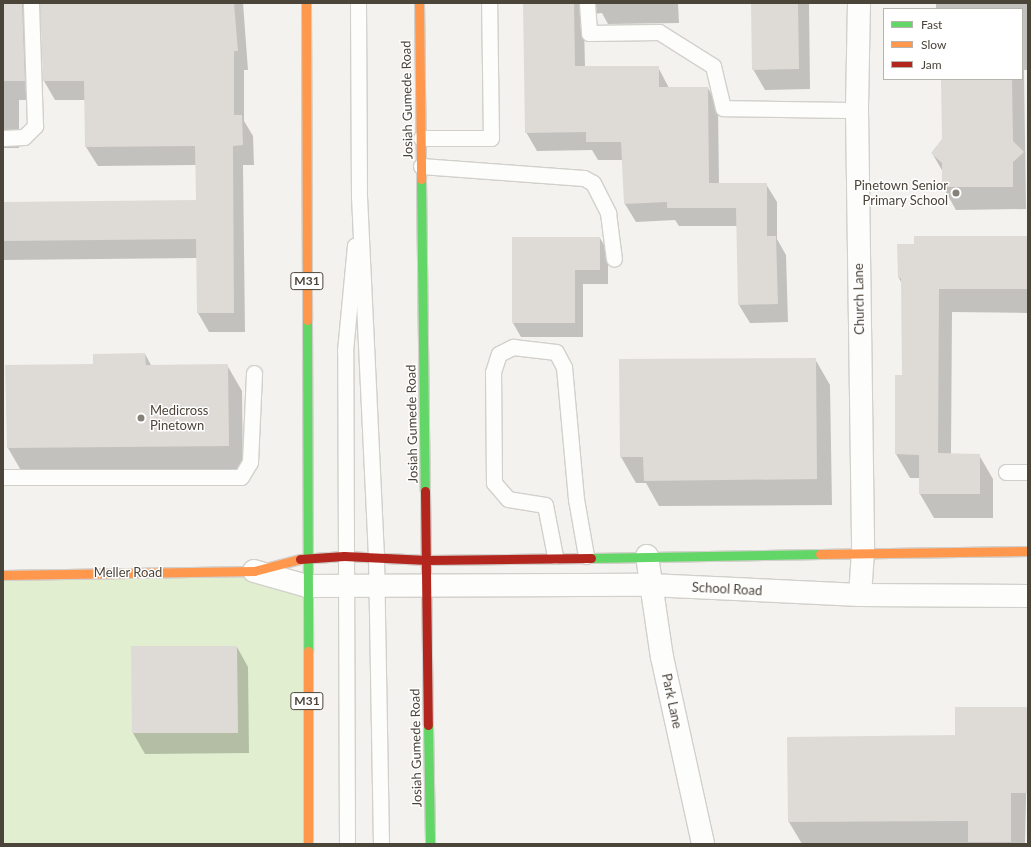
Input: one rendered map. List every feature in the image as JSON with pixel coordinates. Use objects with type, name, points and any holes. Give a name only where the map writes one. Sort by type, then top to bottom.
[{"type":"main road","name":"M31","points":[[306,3],[306,558],[308,844]]},
{"type":"main road","name":"Josiah Gumede Road","points":[[419,3],[430,844]]},
{"type":"main road","points":[[427,560],[554,556],[1028,551]]},
{"type":"main road","name":"Meller Road","points":[[3,575],[254,571],[306,558],[344,556],[427,560]]},
{"type":"street","name":"Church Lane","points":[[859,3],[857,110],[863,552],[860,595]]},
{"type":"street","name":"Park Lane","points":[[646,556],[649,585],[704,844]]},
{"type":"street","name":"Meller Road","points":[[254,571],[307,586],[376,585]]},
{"type":"street","name":"School Road","points":[[376,585],[427,587],[484,583],[649,585],[860,595],[1028,596]]},
{"type":"lane","points":[[3,138],[24,137],[35,126],[31,3]]},
{"type":"lane","points":[[358,3],[359,196],[376,557],[381,844]]},
{"type":"lane","points":[[421,138],[491,138],[489,3]]},
{"type":"lane","points":[[587,3],[589,33],[659,32],[712,66],[723,108],[857,110]]},
{"type":"lane","points":[[421,166],[584,178],[593,183],[608,213],[614,259]]},
{"type":"lane","points":[[347,844],[344,585],[345,351],[359,196]]},
{"type":"lane","points":[[554,556],[548,508],[539,503],[508,499],[494,483],[493,372],[499,354],[513,347],[556,352],[564,367],[576,499],[586,556]]},
{"type":"lane","points":[[3,478],[241,476],[250,462],[254,374]]},
{"type":"lane","points":[[1006,472],[1028,472]]},
{"type":"green space","points":[[304,572],[305,844],[3,844],[3,577]]},
{"type":"building","points":[[3,3],[22,3],[25,81],[3,81]]},
{"type":"building","points":[[40,3],[234,3],[238,51],[234,51],[234,115],[242,115],[243,145],[233,146],[234,313],[197,313],[196,239],[3,241],[3,202],[196,200],[195,146],[85,147],[84,81],[43,81]]},
{"type":"building","points":[[523,3],[574,3],[575,66],[659,66],[659,87],[708,87],[709,183],[767,183],[767,236],[776,236],[778,304],[738,305],[736,208],[667,208],[667,202],[624,204],[621,142],[586,142],[586,132],[525,133]]},
{"type":"building","points":[[751,3],[798,3],[799,69],[752,70]]},
{"type":"building","points":[[941,80],[1012,80],[1013,141],[1024,152],[1013,162],[1013,187],[942,187],[942,163],[931,153],[942,139]]},
{"type":"building","points":[[914,236],[1028,236],[1028,289],[939,289],[938,453],[980,454],[980,494],[919,494],[919,455],[895,454],[895,375],[902,375],[901,278],[898,278],[897,244],[914,244]]},
{"type":"building","points":[[512,237],[600,237],[600,270],[575,270],[575,323],[512,323]]},
{"type":"building","points":[[145,353],[146,365],[228,364],[229,446],[7,448],[5,365],[93,364],[93,354]]},
{"type":"building","points":[[816,358],[817,479],[644,481],[643,457],[620,457],[619,359]]},
{"type":"building","points":[[131,646],[237,646],[238,733],[132,733]]},
{"type":"building","points":[[955,707],[1028,707],[1028,793],[1011,793],[1011,842],[968,842],[968,821],[788,822],[787,737],[955,735]]},
{"type":"traffic: fast","points":[[421,179],[425,491]]},
{"type":"traffic: fast","points":[[307,320],[308,651]]},
{"type":"traffic: fast","points":[[591,558],[820,554]]},
{"type":"traffic: fast","points":[[428,725],[430,844]]},
{"type":"traffic: slow","points":[[306,3],[307,320]]},
{"type":"traffic: slow","points":[[419,3],[421,179]]},
{"type":"traffic: slow","points":[[820,554],[1028,551]]},
{"type":"traffic: slow","points":[[3,575],[254,571],[300,559]]},
{"type":"traffic: slow","points":[[308,651],[308,844]]},
{"type":"traffic: jam","points":[[425,491],[428,725]]},
{"type":"traffic: jam","points":[[300,559],[344,556],[427,560],[591,558]]},
{"type":"place","name":"Pinetown Senior Primary School","points":[[956,193]]},
{"type":"place","name":"Medicross Pinetown","points":[[141,418]]}]
